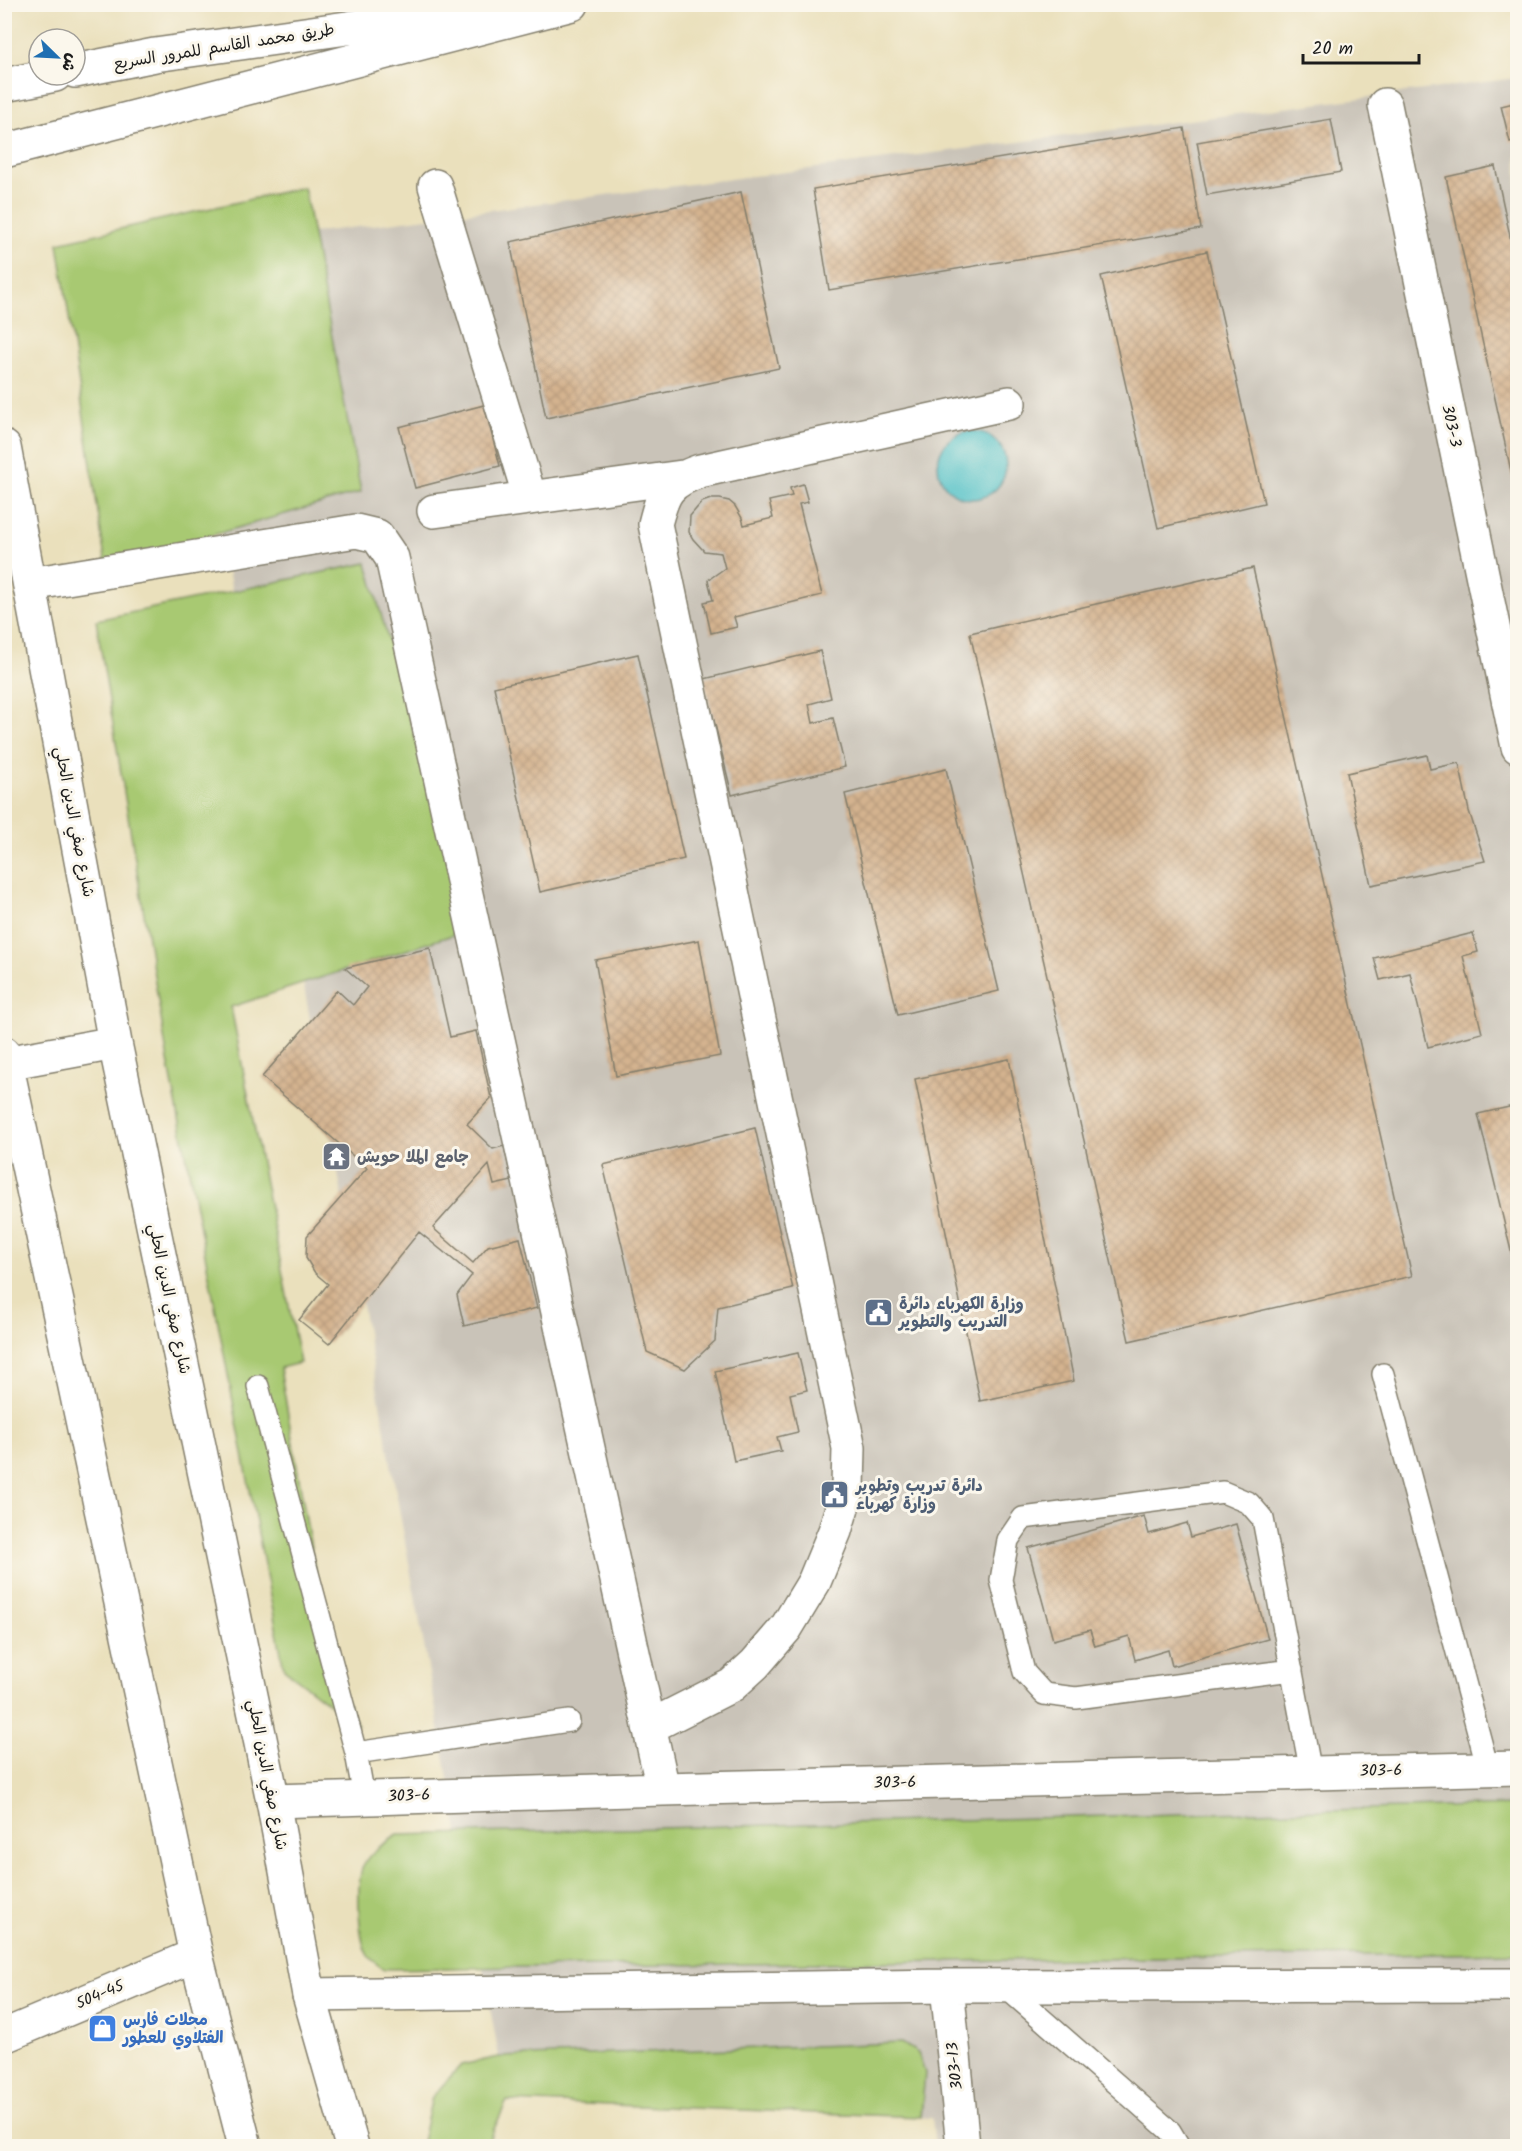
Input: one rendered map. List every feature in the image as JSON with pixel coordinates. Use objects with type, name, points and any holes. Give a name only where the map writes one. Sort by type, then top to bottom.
[{"type":"main road","name":"طريق محمد القاسم للمرور السريع","points":[[87,68],[155,54],[515,4]]},
{"type":"main road","points":[[4,151],[572,4]]},
{"type":"main road","points":[[4,85],[27,80]]},
{"type":"main road","name":"303-3","points":[[1385,105],[1518,747]]},
{"type":"main road","points":[[435,186],[530,498]]},
{"type":"main road","points":[[434,511],[682,477],[700,471],[1009,403]]},
{"type":"main road","name":"شارع صفي الدين الحلي","points":[[6,463],[115,1043],[273,1801],[309,1995],[352,2146]]},
{"type":"main road","points":[[649,1727],[732,1685],[755,1664],[786,1628],[814,1582],[835,1531],[848,1487],[849,1448],[655,524],[662,496],[682,477]]},
{"type":"main road","points":[[30,584],[356,531],[377,536],[392,558],[663,1789]]},
{"type":"main road","points":[[115,1043],[5,1058],[196,1955],[245,2146]]},
{"type":"main road","name":"303-6","points":[[273,1801],[1503,1768]]},
{"type":"main road","name":"504-45","points":[[4,2036],[196,1955]]},
{"type":"main road","points":[[309,1995],[947,1986],[1518,1985]]},
{"type":"main road","name":"303-13","points":[[947,1986],[963,2146]]},
{"type":"lane","points":[[1383,1374],[1503,1768]]},
{"type":"lane","points":[[258,1386],[356,1753],[364,1797]]},
{"type":"lane","points":[[1292,1670],[1076,1698],[1044,1694],[1024,1672],[1001,1580],[1008,1540],[1023,1518],[1223,1492],[1249,1503],[1263,1519],[1292,1670],[1311,1773]]},
{"type":"lane","points":[[356,1753],[569,1721]]},
{"type":"lane","points":[[1004,1986],[1170,2131],[1179,2146]]},
{"type":"shaded area","points":[[1517,78],[1517,2146],[935,2146],[932,2118],[507,2101],[170,251]]},
{"type":"green space","points":[[304,187],[361,492],[106,566],[58,243]]},
{"type":"green space","points":[[367,563],[468,930],[231,1007],[300,1363],[280,1368],[332,1670],[358,1726],[284,1669],[167,1055],[96,620]]},
{"type":"green space","points":[[1517,1805],[1517,1953],[384,1969],[367,1954],[360,1923],[359,1884],[363,1866],[383,1844],[398,1835]]},
{"type":"green space","points":[[902,2043],[918,2053],[925,2073],[921,2117],[507,2101],[486,2146],[421,2146],[432,2097],[461,2065],[499,2057]]},
{"type":"water","points":[[972,431],[985,433],[996,441],[1004,452],[1006,465],[1004,478],[996,489],[985,497],[972,499],[959,497],[948,489],[940,478],[938,465],[940,452],[948,441],[959,433]]},
{"type":"building","points":[[1518,102],[1518,140],[1510,142],[1501,106]]},
{"type":"building","points":[[1331,119],[1341,172],[1207,195],[1197,142]]},
{"type":"building","points":[[1184,128],[1201,229],[829,290],[813,189]]},
{"type":"building","points":[[1495,166],[1513,250],[1518,249],[1517,498],[1446,177]]},
{"type":"building","points":[[741,192],[779,368],[546,418],[510,242]]},
{"type":"building","points":[[1207,251],[1264,503],[1158,528],[1101,276]]},
{"type":"building","points":[[484,405],[500,466],[415,488],[399,427]]},
{"type":"building","points":[[803,484],[808,502],[799,504],[822,595],[734,617],[737,627],[711,633],[704,602],[713,600],[708,580],[725,568],[721,553],[704,551],[693,539],[689,532],[690,516],[702,502],[720,499],[729,501],[735,506],[744,525],[773,518],[769,501],[792,496],[790,488]]},
{"type":"building","points":[[1253,568],[1412,1276],[1129,1341],[970,633]]},
{"type":"building","points":[[820,651],[831,698],[809,704],[813,723],[833,718],[845,767],[732,795],[704,679]]},
{"type":"building","points":[[638,654],[684,859],[540,892],[494,687]]},
{"type":"building","points":[[1427,755],[1430,769],[1459,763],[1469,811],[1485,861],[1371,885],[1347,773]]},
{"type":"building","points":[[946,769],[999,991],[898,1015],[845,794]]},
{"type":"building","points":[[1473,933],[1478,952],[1463,956],[1482,1033],[1428,1047],[1410,973],[1380,980],[1374,958]]},
{"type":"building","points":[[699,940],[720,1056],[616,1076],[595,960]]},
{"type":"building","points":[[430,948],[450,1037],[476,1031],[491,1098],[467,1124],[493,1149],[504,1146],[512,1181],[494,1185],[489,1165],[433,1228],[473,1263],[488,1246],[520,1238],[537,1308],[464,1326],[457,1295],[472,1275],[419,1232],[329,1344],[299,1320],[328,1284],[315,1273],[306,1258],[307,1236],[367,1168],[262,1077],[337,990],[353,1005],[367,987],[345,968]]},
{"type":"building","points":[[1009,1059],[1074,1381],[980,1401],[915,1079]]},
{"type":"building","points":[[1518,1105],[1518,1275],[1517,1276],[1478,1114]]},
{"type":"building","points":[[755,1128],[793,1289],[718,1307],[715,1341],[685,1369],[647,1352],[603,1165]]},
{"type":"building","points":[[798,1353],[807,1390],[790,1394],[798,1432],[777,1437],[781,1451],[734,1461],[715,1371]]},
{"type":"building","points":[[1144,1516],[1149,1534],[1187,1523],[1191,1537],[1236,1524],[1268,1639],[1172,1666],[1168,1650],[1135,1660],[1129,1636],[1095,1646],[1090,1630],[1053,1640],[1028,1548]]},
{"type":"place","name":"جامع الملا حويش","points":[[336,1157]]},
{"type":"place","name":"وزارة الكهرباء دائرة التدريب والتطوير","points":[[878,1313]]},
{"type":"place","name":"دائرة تدريب وتطوير وزارة كهرباء","points":[[835,1495]]},
{"type":"place","name":"محلات فارس الفتلاوي للعطور","points":[[102,2029]]}]
